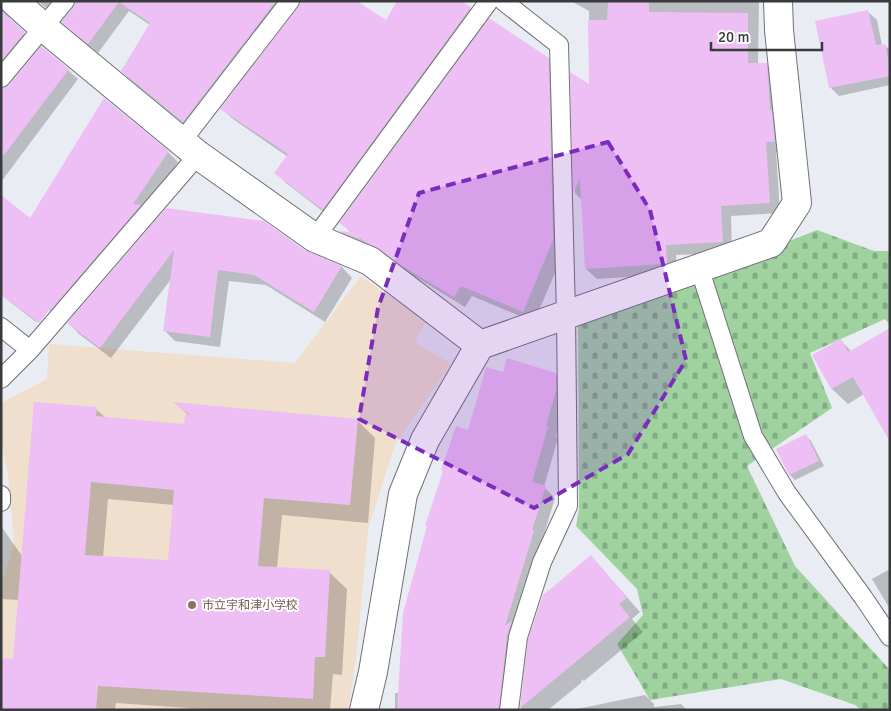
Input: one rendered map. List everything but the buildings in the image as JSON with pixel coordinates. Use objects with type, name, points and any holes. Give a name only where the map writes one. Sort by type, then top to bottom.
[{"type":"street","points":[[14,1],[190,148],[315,238],[370,261],[480,345]]},
{"type":"street","points":[[364,710],[373,672],[403,494],[425,440],[480,345],[771,242],[796,204],[779,30],[778,1]]},
{"type":"lane","points":[[1,78],[65,1]]},
{"type":"lane","points":[[1,379],[30,350],[190,148],[290,1]]},
{"type":"lane","points":[[315,238],[489,1]]},
{"type":"lane","points":[[503,1],[559,45],[566,314],[568,506],[542,562],[518,637],[509,710]]},
{"type":"lane","points":[[699,268],[753,436],[787,493],[890,637]]},
{"type":"lane","points":[[1,327],[30,350]]},
{"type":"lane","points":[[1,495],[1,502]]},
{"type":"highlighted area","points":[[608,142],[650,210],[686,360],[628,454],[534,508],[359,419],[378,308],[419,193]]},
{"type":"shaded area","points":[[361,276],[426,322],[415,342],[451,364],[395,445],[368,529],[356,660],[348,710],[1,710],[1,585],[14,542],[8,475],[1,443],[1,403],[47,379],[49,344],[295,363]]},
{"type":"green space","points":[[817,230],[874,251],[890,251],[890,325],[885,319],[810,353],[832,408],[747,466],[795,566],[890,670],[890,710],[861,710],[855,705],[781,679],[650,700],[617,644],[643,615],[637,589],[576,526],[579,509],[578,324]]},
{"type":"place","name":"市立宇和津小学校","points":[[192,605]]}]
